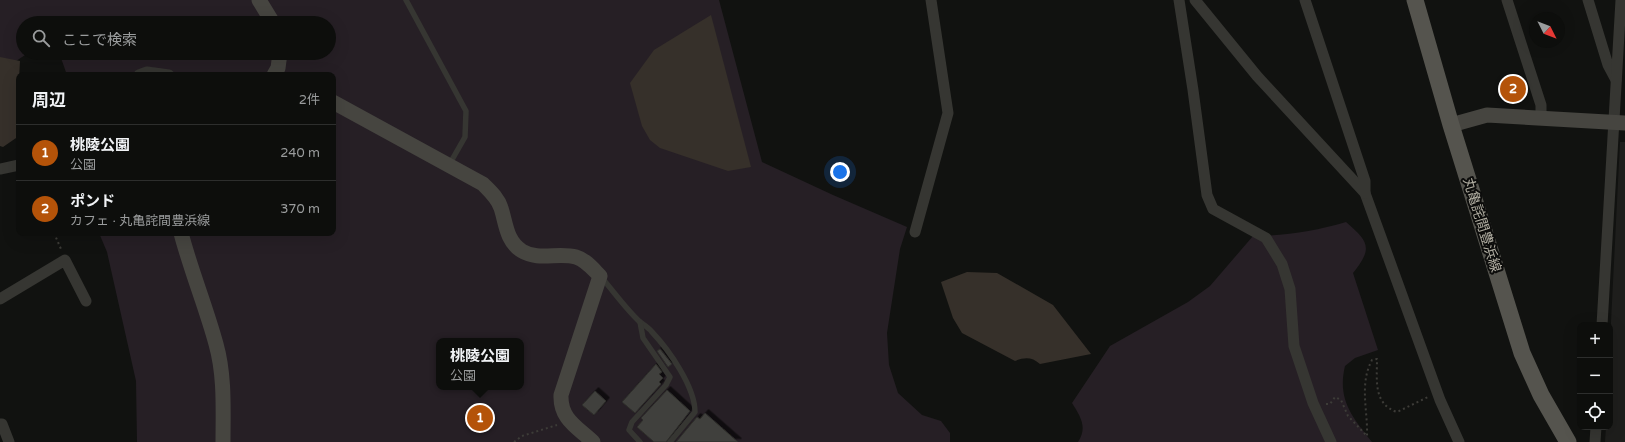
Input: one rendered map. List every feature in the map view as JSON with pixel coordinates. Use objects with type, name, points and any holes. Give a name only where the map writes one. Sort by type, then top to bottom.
[{"type":"main road","name":"丸亀詫間豊浜線","points":[[1415,0],[1451,125],[1522,353],[1541,395],[1568,442]]},
{"type":"street","points":[[259,0],[269,16]]},
{"type":"street","points":[[915,232],[948,113],[931,0]]},
{"type":"street","points":[[1178,0],[1193,90],[1207,195],[1213,209],[1266,238],[1282,264],[1290,289],[1294,346],[1312,400],[1331,442]]},
{"type":"street","points":[[1195,0],[1257,76],[1365,193]]},
{"type":"street","points":[[1305,0],[1365,181],[1365,193],[1438,392],[1459,442]]},
{"type":"street","points":[[1508,0],[1540,105],[1541,119]]},
{"type":"street","points":[[1588,0],[1608,65],[1616,81]]},
{"type":"street","points":[[1602,322],[1619,123],[1616,81],[1621,0]]},
{"type":"street","points":[[278,72],[279,60]]},
{"type":"street","points":[[336,104],[483,184],[494,194],[501,208],[510,240],[522,251],[538,256],[563,256],[577,258],[589,265],[600,276],[561,395],[561,406],[570,421],[594,442]]},
{"type":"street","points":[[1451,125],[1487,116],[1619,123]]},
{"type":"street","points":[[0,169],[16,166]]},
{"type":"street","points":[[182,236],[190,269],[216,345],[222,381],[223,442]]},
{"type":"street","points":[[0,299],[65,260],[86,301]]},
{"type":"street","points":[[0,424],[2,424],[9,442]]},
{"type":"street","points":[[1595,442],[1596,430]]},
{"type":"lane","points":[[406,0],[466,111],[465,137],[449,165]]},
{"type":"lane","points":[[600,276],[640,322],[652,331],[681,372],[690,389],[695,403],[695,412],[670,442]]},
{"type":"lane","points":[[640,322],[643,338],[670,376],[666,385],[632,422],[629,430],[640,442]]},
{"type":"path","points":[[55,236],[65,260]]},
{"type":"path","points":[[1312,400],[1330,404],[1335,398],[1341,400],[1348,416],[1367,436],[1365,414],[1366,380],[1367,368],[1372,360],[1377,359],[1376,378],[1381,402],[1389,410],[1397,412],[1438,392]]},
{"type":"path","points":[[514,442],[522,436],[570,421]]},
{"type":"shaded area","points":[[0,0],[719,0],[762,162],[907,227],[900,249],[887,333],[889,365],[898,393],[922,415],[941,421],[950,433],[950,442],[137,442],[136,381],[107,252],[100,236],[336,236],[336,72],[66,72],[62,60],[336,60],[336,16],[16,16],[16,60],[18,60],[0,72]]},
{"type":"shaded area","points":[[711,15],[751,167],[728,171],[660,148],[650,140],[642,126],[630,83],[654,50]]},
{"type":"shaded area","points":[[0,57],[20,61],[19,72],[16,72],[16,138],[3,147],[0,146]]},
{"type":"shaded area","points":[[1620,142],[1625,142],[1625,442],[1605,442],[1606,430],[1613,430],[1613,322],[1611,322]]},
{"type":"shaded area","points":[[1346,222],[1360,235],[1366,246],[1364,257],[1353,273],[1378,350],[1355,358],[1345,366],[1343,388],[1348,407],[1358,424],[1372,442],[1078,442],[1081,437],[1083,426],[1072,403],[1110,346],[1188,302],[1210,286],[1253,236],[1300,232]]},
{"type":"shaded area","points":[[967,272],[997,273],[1053,305],[1091,354],[1040,364],[1028,358],[1015,361],[962,333],[953,318],[941,282]]},
{"type":"building","points":[[1515,77],[1520,92],[1509,96],[1504,81]]},
{"type":"building","points":[[660,349],[672,364],[668,367],[657,351]]},
{"type":"building","points":[[656,364],[662,372],[659,374],[663,378],[659,382],[661,384],[635,413],[622,402]]},
{"type":"building","points":[[667,390],[690,411],[666,442],[654,442],[637,427],[643,420],[641,418]]},
{"type":"building","points":[[595,391],[606,401],[594,415],[582,405]]},
{"type":"building","points":[[705,413],[738,442],[676,442],[697,417],[700,419]]},
{"type":"place","name":"ポンド","points":[[1513,89]]},
{"type":"place","name":"桃陵公園","points":[[480,418]]}]
